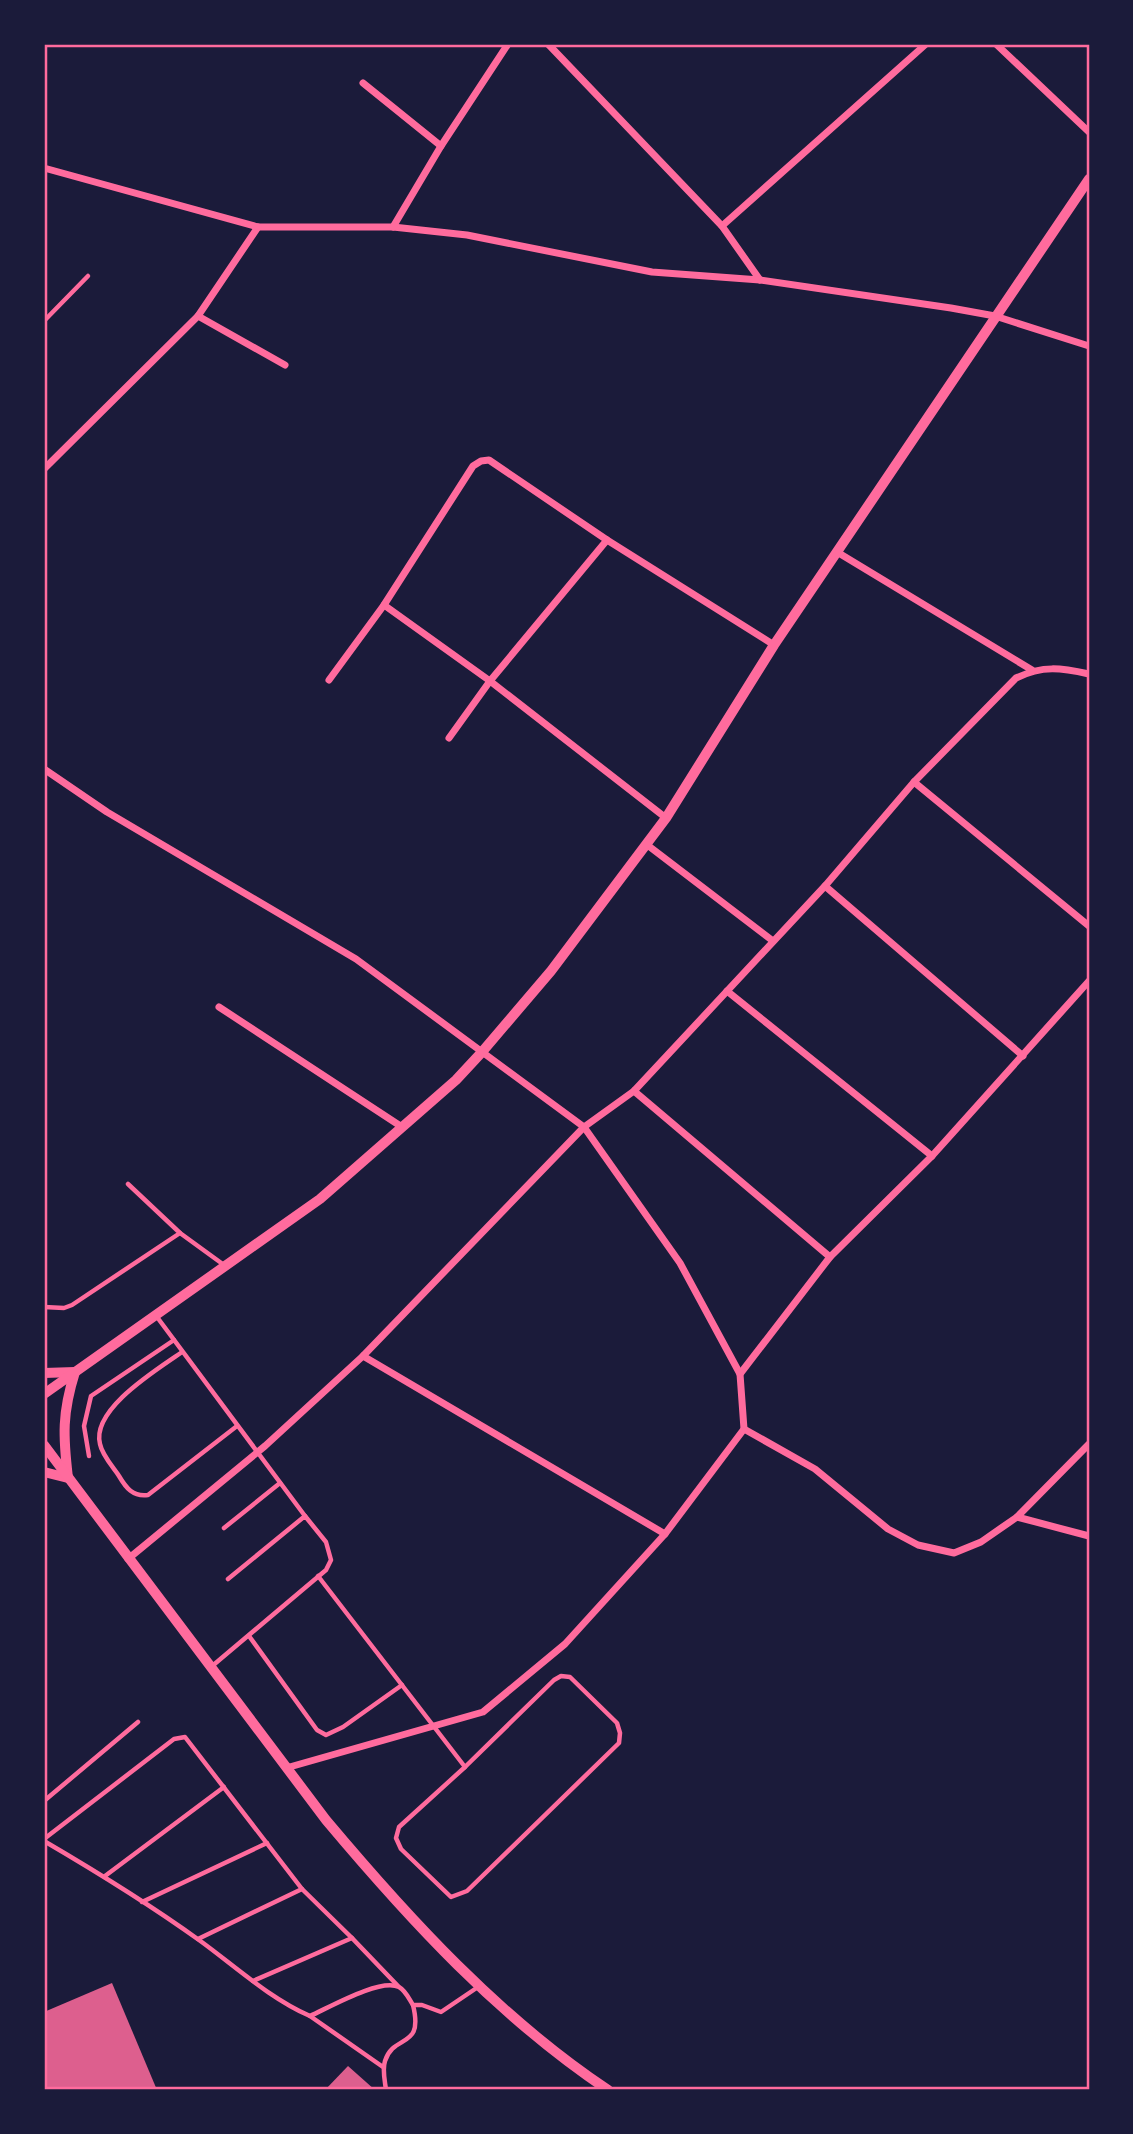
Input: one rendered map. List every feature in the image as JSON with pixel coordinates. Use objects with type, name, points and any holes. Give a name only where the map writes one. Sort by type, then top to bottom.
[{"type":"street","points":[[393,227],[440,146],[508,44]]},
{"type":"street","points":[[548,44],[722,226],[761,280]]},
{"type":"street","points":[[722,226],[926,44]]},
{"type":"street","points":[[996,44],[1089,132]]},
{"type":"street","points":[[363,83],[440,146]]},
{"type":"street","points":[[44,168],[258,227],[393,227],[467,235],[652,272],[761,280],[995,316],[1089,346]]},
{"type":"street","points":[[44,1394],[320,1199],[456,1080],[482,1052],[551,971],[666,818],[774,645],[1089,179]]},
{"type":"street","points":[[44,469],[198,316],[258,227]]},
{"type":"street","points":[[198,316],[285,365]]},
{"type":"street","points":[[328,680],[384,605],[473,466],[489,460],[607,540],[774,645]]},
{"type":"street","points":[[449,738],[490,681],[607,540]]},
{"type":"street","points":[[837,552],[1032,670]]},
{"type":"street","points":[[384,605],[490,681],[666,818]]},
{"type":"street","points":[[128,1559],[257,1452],[363,1356],[584,1127],[634,1091],[825,886],[914,782],[1016,678],[1032,670],[1045,668],[1069,669],[1089,674]]},
{"type":"street","points":[[44,769],[107,812],[356,959],[584,1127],[680,1263],[740,1374],[744,1429],[665,1534],[565,1644],[482,1712],[286,1768]]},
{"type":"street","points":[[914,782],[1089,926]]},
{"type":"street","points":[[646,844],[773,942]]},
{"type":"street","points":[[825,886],[1023,1056]]},
{"type":"street","points":[[740,1374],[830,1257],[932,1156],[1089,981]]},
{"type":"street","points":[[727,990],[932,1156]]},
{"type":"street","points":[[219,1007],[402,1127]]},
{"type":"street","points":[[634,1091],[830,1257]]},
{"type":"street","points":[[363,1356],[665,1534]]},
{"type":"street","points":[[44,1373],[75,1372]]},
{"type":"street","points":[[68,1478],[63,1437],[65,1402],[75,1372]]},
{"type":"street","points":[[744,1429],[815,1469],[888,1529],[918,1545],[954,1553],[981,1542],[1017,1517],[1089,1444]]},
{"type":"street","points":[[44,1446],[286,1768],[368,1871],[413,1921],[479,1986],[542,2042],[608,2090]]},
{"type":"street","points":[[44,1472],[68,1478]]},
{"type":"street","points":[[1017,1517],[1089,1536]]},
{"type":"lane","points":[[44,321],[88,276]]},
{"type":"lane","points":[[128,1184],[180,1233],[226,1266]]},
{"type":"lane","points":[[44,1307],[64,1308],[72,1305],[180,1233]]},
{"type":"lane","points":[[155,1315],[326,1542],[331,1560],[326,1570],[211,1668]]},
{"type":"lane","points":[[89,1456],[85,1426],[91,1396],[174,1340]]},
{"type":"lane","points":[[182,1352],[133,1386],[112,1408],[104,1423],[99,1436],[100,1447],[121,1481],[131,1493],[148,1495],[237,1426]]},
{"type":"lane","points":[[224,1528],[280,1483]]},
{"type":"lane","points":[[228,1579],[305,1516]]},
{"type":"lane","points":[[318,1576],[465,1767]]},
{"type":"lane","points":[[248,1636],[317,1730],[326,1735],[343,1727],[402,1685]]},
{"type":"lane","points":[[561,1676],[570,1677],[617,1723],[620,1733],[619,1743],[467,1891],[452,1897],[401,1849],[396,1838],[399,1827],[465,1767],[561,1676]]},
{"type":"lane","points":[[44,1801],[138,1722]]},
{"type":"lane","points":[[383,2067],[310,2016],[290,2007],[198,1939],[105,1876],[44,1840],[180,1736],[186,1737],[302,1889],[406,1994],[413,2005],[417,2021],[415,2029],[411,2036],[385,2059],[383,2067],[386,2090]]},
{"type":"lane","points":[[105,1876],[224,1787]]},
{"type":"lane","points":[[142,1902],[267,1843]]},
{"type":"lane","points":[[198,1939],[302,1889]]},
{"type":"lane","points":[[253,1981],[352,1938]]},
{"type":"lane","points":[[310,2016],[377,1986],[399,1987]]},
{"type":"lane","points":[[413,2005],[422,2005],[442,2012],[479,1986]]},
{"type":"building","points":[[112,1983],[157,2090],[44,2090],[44,2012]]},
{"type":"building","points":[[348,2066],[375,2090],[325,2090]]}]
